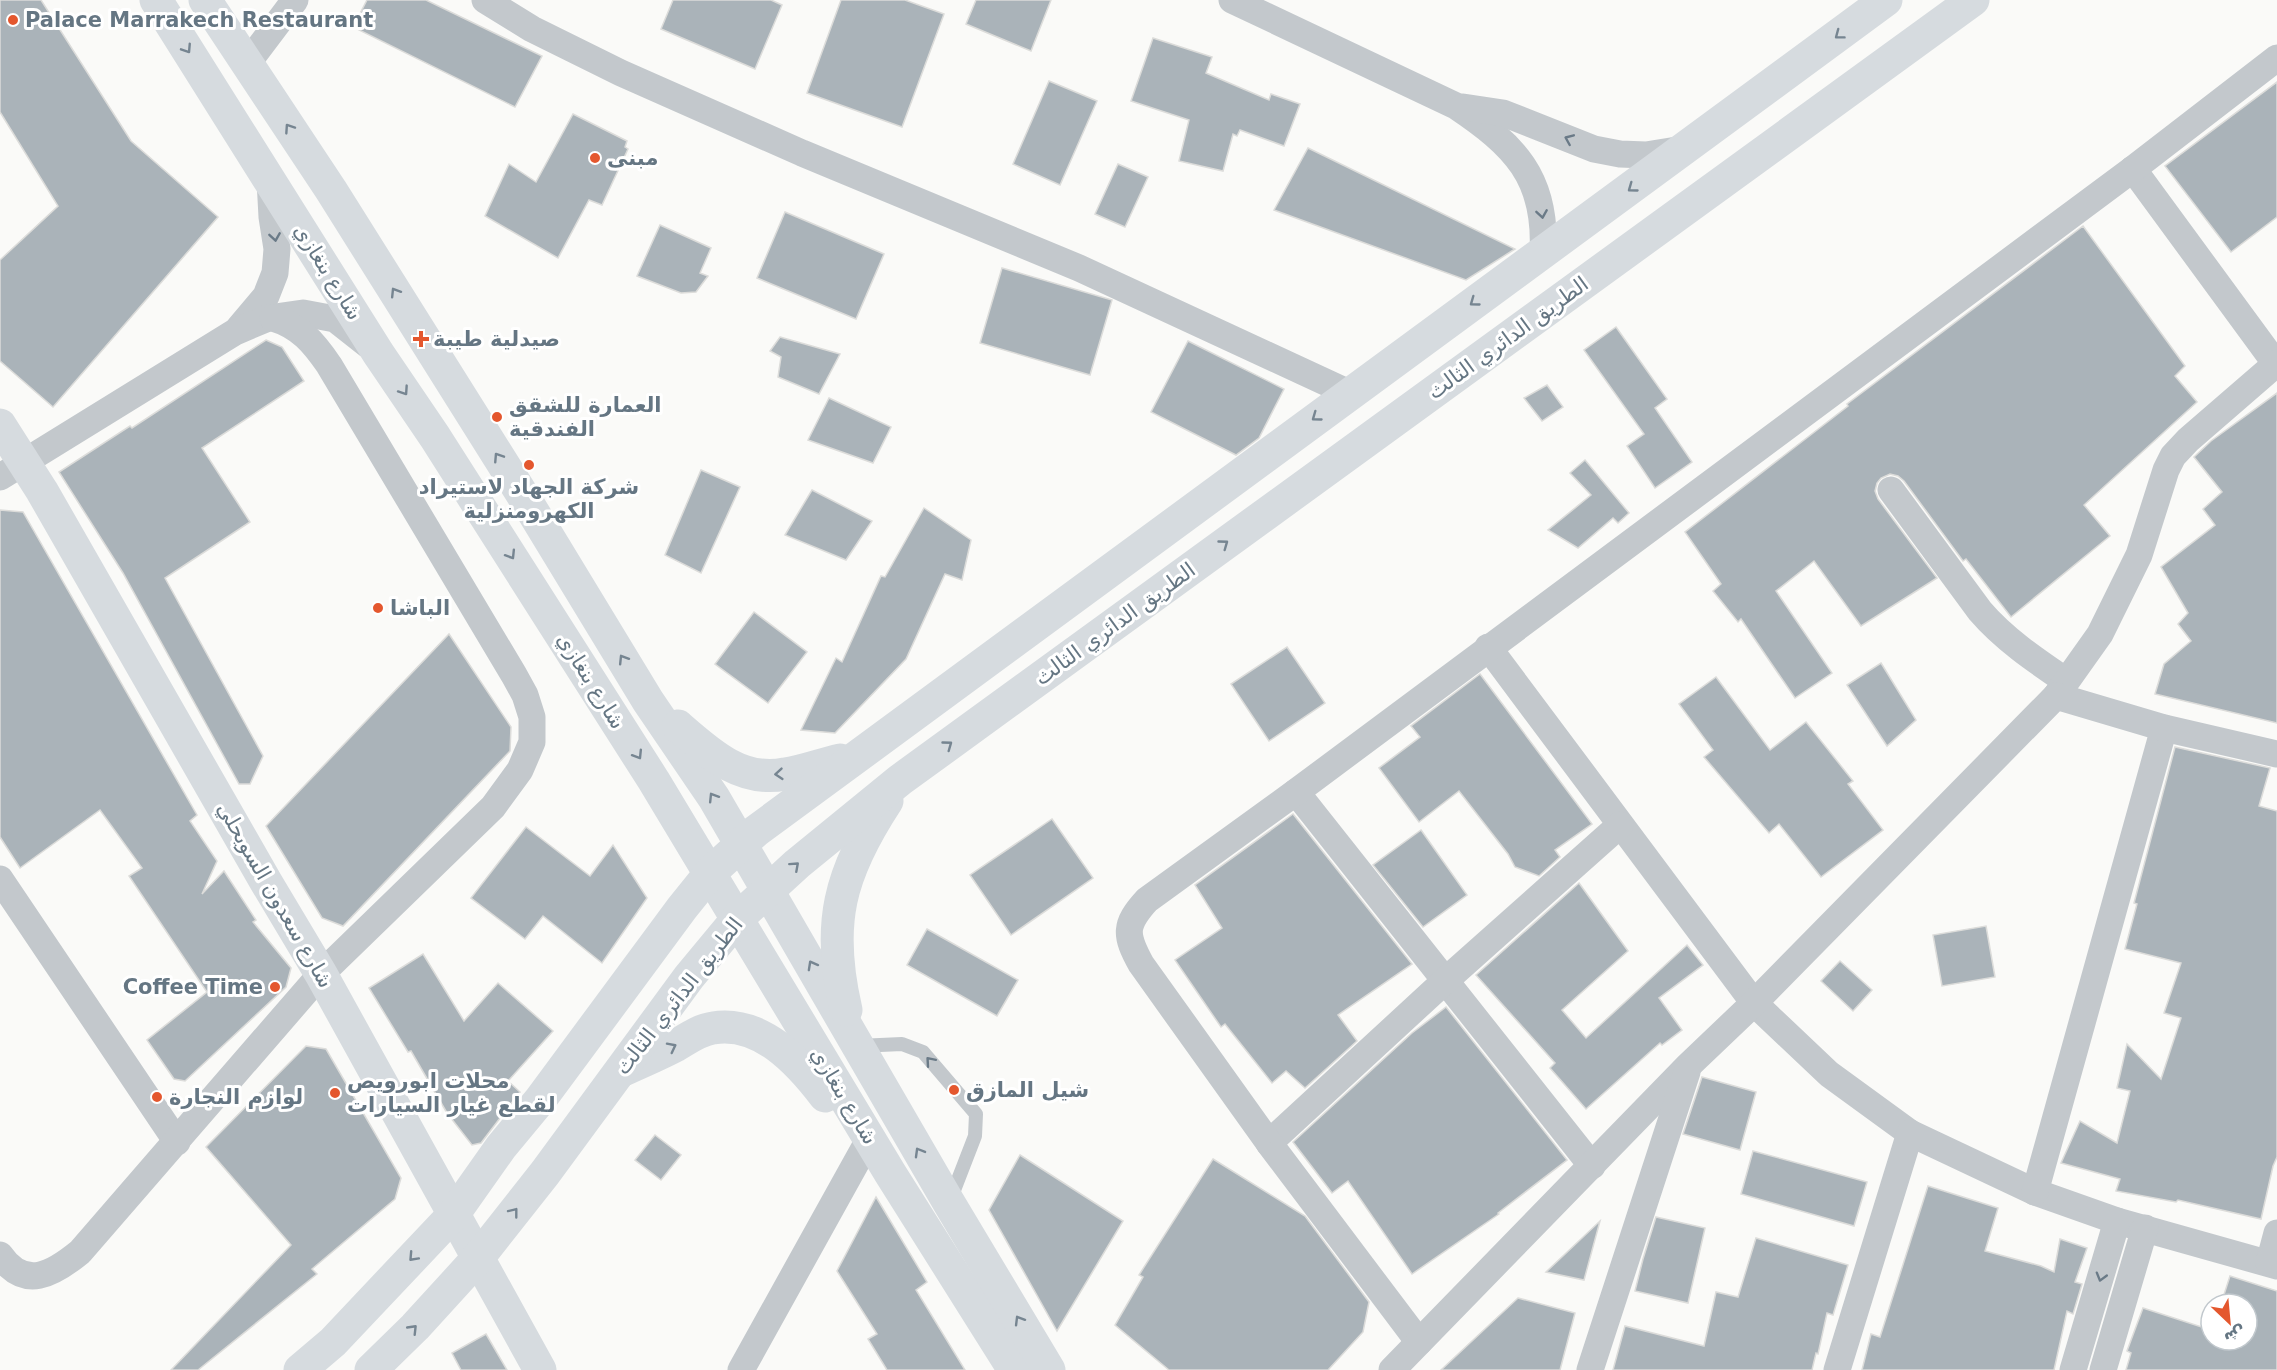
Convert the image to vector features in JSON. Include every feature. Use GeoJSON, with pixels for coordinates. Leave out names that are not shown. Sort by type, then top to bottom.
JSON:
{"type":"FeatureCollection","features":[{"type":"Feature","properties":{"kind":"main road","name":"شارع بنغازي"},"geometry":{"type":"LineString","coordinates":[[156,0],[378,353],[494,529],[711,872],[891,1173],[1014,1370]]}},
{"type":"Feature","properties":{"kind":"main road","name":"شارع بنغازي"},"geometry":{"type":"LineString","coordinates":[[205,0],[331,190],[648,700],[714,798],[855,1044],[1049,1370]]}},
{"type":"Feature","properties":{"kind":"main road"},"geometry":{"type":"LineString","coordinates":[[300,1370],[333,1342],[453,1215],[501,1147],[540,1100],[711,872],[741,844],[778,813],[1886,0]]}},
{"type":"Feature","properties":{"kind":"main road","name":"الطريق الدائري الثالث"},"geometry":{"type":"LineString","coordinates":[[371,1370],[415,1327],[478,1258],[545,1173],[688,977],[738,918],[805,857],[900,780],[1973,0]]}},
{"type":"Feature","properties":{"kind":"main road","name":"شارع سعدون السويحلي"},"geometry":{"type":"LineString","coordinates":[[0,425],[12,469],[321,974],[540,1370]]}},
{"type":"Feature","properties":{"kind":"main road"},"geometry":{"type":"LineString","coordinates":[[648,700],[733,769],[757,775],[784,775],[857,756]]}},
{"type":"Feature","properties":{"kind":"main road"},"geometry":{"type":"LineString","coordinates":[[855,1044],[840,983],[836,951],[837,914],[845,883],[858,850],[900,780]]}},
{"type":"Feature","properties":{"kind":"main road"},"geometry":{"type":"LineString","coordinates":[[620,1072],[712,1028],[746,1031],[781,1047],[806,1071],[891,1173]]}},
{"type":"Feature","properties":{"kind":"street"},"geometry":{"type":"LineString","coordinates":[[246,65],[294,0]]}},
{"type":"Feature","properties":{"kind":"street"},"geometry":{"type":"LineString","coordinates":[[486,0],[532,29],[621,74],[802,153],[1079,268],[1349,393]]}},
{"type":"Feature","properties":{"kind":"street"},"geometry":{"type":"LineString","coordinates":[[1232,0],[1456,106],[1488,128],[1511,150],[1528,173],[1540,203],[1544,228],[1543,252]]}},
{"type":"Feature","properties":{"kind":"street"},"geometry":{"type":"LineString","coordinates":[[1419,1342],[1269,1143],[1141,964],[1131,947],[1127,931],[1134,914],[1147,900],[1296,792],[2133,169],[2277,58]]}},
{"type":"Feature","properties":{"kind":"street"},"geometry":{"type":"LineString","coordinates":[[1456,106],[1503,113],[1594,149],[1620,154],[1647,155],[1687,148]]}},
{"type":"Feature","properties":{"kind":"street"},"geometry":{"type":"LineString","coordinates":[[1392,1370],[2061,688],[2100,634],[2139,555],[2166,470],[2173,456],[2188,440],[2276,364],[2133,169]]}},
{"type":"Feature","properties":{"kind":"street"},"geometry":{"type":"LineString","coordinates":[[235,332],[266,296],[274,273],[277,249],[272,218],[270,179]]}},
{"type":"Feature","properties":{"kind":"street"},"geometry":{"type":"LineString","coordinates":[[12,469],[235,332],[273,318],[303,313],[336,319],[378,353]]}},
{"type":"Feature","properties":{"kind":"street"},"geometry":{"type":"LineString","coordinates":[[0,1255],[8,1267],[22,1275],[43,1275],[60,1268],[80,1252],[321,974],[493,807],[520,770],[532,742],[532,717],[525,695],[329,365],[304,333],[285,321],[273,318]]}},
{"type":"Feature","properties":{"kind":"street"},"geometry":{"type":"LineString","coordinates":[[1891,490],[1987,620],[2035,660],[2061,688],[2164,728],[2277,754]]}},
{"type":"Feature","properties":{"kind":"street"},"geometry":{"type":"LineString","coordinates":[[1488,647],[1754,1003],[1829,1074],[1910,1133],[2035,1192],[2117,1221],[2273,1265],[2277,1233]]}},
{"type":"Feature","properties":{"kind":"street"},"geometry":{"type":"LineString","coordinates":[[2035,1192],[2164,728]]}},
{"type":"Feature","properties":{"kind":"street"},"geometry":{"type":"LineString","coordinates":[[1296,792],[1592,1166]]}},
{"type":"Feature","properties":{"kind":"street"},"geometry":{"type":"LineString","coordinates":[[1269,1143],[1446,980],[1620,825]]}},
{"type":"Feature","properties":{"kind":"street"},"geometry":{"type":"LineString","coordinates":[[0,879],[177,1142]]}},
{"type":"Feature","properties":{"kind":"street"},"geometry":{"type":"LineString","coordinates":[[1590,1370],[1689,1065]]}},
{"type":"Feature","properties":{"kind":"street"},"geometry":{"type":"LineString","coordinates":[[1837,1370],[1910,1133]]}},
{"type":"Feature","properties":{"kind":"street"},"geometry":{"type":"LineString","coordinates":[[752,1364],[866,1145]]}},
{"type":"Feature","properties":{"kind":"street"},"geometry":{"type":"LineString","coordinates":[[2073,1370],[2117,1221]]}},
{"type":"Feature","properties":{"kind":"street"},"geometry":{"type":"LineString","coordinates":[[2103,1370],[2145,1228]]}},
{"type":"Feature","properties":{"kind":"lane"},"geometry":{"type":"LineString","coordinates":[[855,1044],[902,1044],[923,1052],[976,1114],[975,1136],[949,1203]]}},
{"type":"Feature","properties":{"kind":"building"},"geometry":{"type":"Polygon","coordinates":[[[0,0],[41,0],[131,141],[218,217],[53,407],[0,361],[0,260],[58,206],[0,112],[0,0]]]}},
{"type":"Feature","properties":{"kind":"building"},"geometry":{"type":"Polygon","coordinates":[[[367,0],[426,0],[542,56],[515,107],[353,27],[367,0]]]}},
{"type":"Feature","properties":{"kind":"building"},"geometry":{"type":"Polygon","coordinates":[[[673,0],[771,0],[782,5],[755,69],[661,29],[673,0]]]}},
{"type":"Feature","properties":{"kind":"building"},"geometry":{"type":"Polygon","coordinates":[[[841,0],[905,0],[944,14],[902,127],[807,93],[841,0]]]}},
{"type":"Feature","properties":{"kind":"building"},"geometry":{"type":"Polygon","coordinates":[[[976,0],[1051,0],[1031,51],[966,24],[976,0]]]}},
{"type":"Feature","properties":{"kind":"building"},"geometry":{"type":"Polygon","coordinates":[[[1153,38],[1212,57],[1206,73],[1269,100],[1271,94],[1300,104],[1284,146],[1240,130],[1237,136],[1233,134],[1223,171],[1179,161],[1189,120],[1131,101],[1153,38]]]}},
{"type":"Feature","properties":{"kind":"building"},"geometry":{"type":"Polygon","coordinates":[[[1049,81],[1097,101],[1060,185],[1013,164],[1049,81]]]}},
{"type":"Feature","properties":{"kind":"building"},"geometry":{"type":"Polygon","coordinates":[[[2277,82],[2277,217],[2231,252],[2165,166],[2277,82]]]}},
{"type":"Feature","properties":{"kind":"building"},"geometry":{"type":"Polygon","coordinates":[[[573,114],[627,141],[625,147],[628,149],[602,205],[589,200],[558,258],[485,216],[509,164],[536,182],[573,114]]]}},
{"type":"Feature","properties":{"kind":"building"},"geometry":{"type":"Polygon","coordinates":[[[1308,148],[1515,249],[1466,280],[1274,210],[1308,148]]]}},
{"type":"Feature","properties":{"kind":"building"},"geometry":{"type":"Polygon","coordinates":[[[1118,164],[1148,177],[1125,227],[1095,214],[1118,164]]]}},
{"type":"Feature","properties":{"kind":"building"},"geometry":{"type":"Polygon","coordinates":[[[785,212],[884,254],[856,319],[757,278],[785,212]]]}},
{"type":"Feature","properties":{"kind":"building","name":"مبنى"},"geometry":{"type":"Polygon","coordinates":[[[660,225],[711,248],[700,273],[708,276],[696,292],[681,293],[637,276],[660,225]]]}},
{"type":"Feature","properties":{"kind":"building"},"geometry":{"type":"Polygon","coordinates":[[[2083,226],[2185,366],[2175,376],[2197,402],[2084,505],[2110,536],[2011,617],[1966,559],[1963,561],[1904,481],[1890,474],[1881,478],[1875,491],[1878,499],[1937,578],[1861,626],[1814,561],[1776,591],[1832,673],[1795,698],[1741,619],[1738,622],[1713,591],[1721,584],[1685,532],[1848,406],[1847,404],[2083,226]]]}},
{"type":"Feature","properties":{"kind":"building"},"geometry":{"type":"Polygon","coordinates":[[[1002,268],[1112,300],[1090,375],[980,343],[1002,268]]]}},
{"type":"Feature","properties":{"kind":"building"},"geometry":{"type":"Polygon","coordinates":[[[1616,327],[1667,399],[1655,408],[1692,462],[1655,488],[1627,446],[1644,434],[1584,350],[1616,327]]]}},
{"type":"Feature","properties":{"kind":"building"},"geometry":{"type":"Polygon","coordinates":[[[780,337],[840,354],[819,394],[778,377],[781,357],[770,351],[780,337]]]}},
{"type":"Feature","properties":{"kind":"building"},"geometry":{"type":"Polygon","coordinates":[[[266,340],[282,347],[304,381],[202,448],[250,522],[165,578],[263,756],[250,784],[239,784],[123,573],[59,472],[130,426],[132,428],[266,340]]]}},
{"type":"Feature","properties":{"kind":"building"},"geometry":{"type":"Polygon","coordinates":[[[1188,341],[1284,389],[1259,438],[1236,455],[1151,412],[1188,341]]]}},
{"type":"Feature","properties":{"kind":"building"},"geometry":{"type":"Polygon","coordinates":[[[1547,385],[1563,407],[1542,421],[1524,398],[1547,385]]]}},
{"type":"Feature","properties":{"kind":"building"},"geometry":{"type":"Polygon","coordinates":[[[2277,393],[2277,723],[2155,694],[2164,664],[2191,641],[2178,624],[2188,613],[2161,567],[2215,525],[2203,509],[2222,492],[2194,457],[2211,441],[2277,393]]]}},
{"type":"Feature","properties":{"kind":"building"},"geometry":{"type":"Polygon","coordinates":[[[829,398],[891,427],[873,463],[808,440],[829,398]]]}},
{"type":"Feature","properties":{"kind":"building"},"geometry":{"type":"Polygon","coordinates":[[[1585,460],[1629,513],[1618,523],[1613,518],[1578,548],[1548,530],[1591,495],[1570,473],[1585,460]]]}},
{"type":"Feature","properties":{"kind":"building"},"geometry":{"type":"Polygon","coordinates":[[[701,470],[740,487],[701,573],[665,555],[701,470]]]}},
{"type":"Feature","properties":{"kind":"building"},"geometry":{"type":"Polygon","coordinates":[[[812,490],[872,521],[846,560],[785,535],[812,490]]]}},
{"type":"Feature","properties":{"kind":"building"},"geometry":{"type":"Polygon","coordinates":[[[924,508],[971,540],[962,580],[945,574],[906,659],[835,733],[801,730],[836,658],[842,662],[881,576],[885,577],[924,508]]]}},
{"type":"Feature","properties":{"kind":"building"},"geometry":{"type":"Polygon","coordinates":[[[0,510],[23,512],[197,815],[190,821],[217,861],[202,894],[224,871],[256,920],[253,922],[291,968],[286,987],[185,1081],[174,1079],[147,1040],[207,992],[129,876],[142,868],[100,810],[20,868],[0,837],[0,510]]]}},
{"type":"Feature","properties":{"kind":"building"},"geometry":{"type":"Polygon","coordinates":[[[754,612],[807,652],[768,703],[715,664],[754,612]]]}},
{"type":"Feature","properties":{"kind":"building"},"geometry":{"type":"Polygon","coordinates":[[[449,634],[511,727],[510,751],[343,926],[322,918],[266,826],[449,634]]]}},
{"type":"Feature","properties":{"kind":"building"},"geometry":{"type":"Polygon","coordinates":[[[1287,647],[1325,703],[1269,741],[1231,684],[1287,647]]]}},
{"type":"Feature","properties":{"kind":"building"},"geometry":{"type":"Polygon","coordinates":[[[1881,663],[1916,720],[1887,746],[1847,685],[1881,663]]]}},
{"type":"Feature","properties":{"kind":"building"},"geometry":{"type":"Polygon","coordinates":[[[1480,674],[1592,824],[1555,850],[1560,857],[1539,876],[1515,867],[1508,854],[1459,791],[1419,822],[1379,768],[1420,737],[1411,726],[1480,674]]]}},
{"type":"Feature","properties":{"kind":"building"},"geometry":{"type":"Polygon","coordinates":[[[1716,677],[1770,750],[1806,722],[1853,781],[1848,784],[1883,830],[1821,877],[1779,824],[1769,833],[1704,757],[1713,750],[1679,704],[1716,677]]]}},
{"type":"Feature","properties":{"kind":"building"},"geometry":{"type":"Polygon","coordinates":[[[2175,747],[2270,768],[2259,806],[2277,811],[2277,1157],[2261,1219],[2178,1200],[2176,1202],[2116,1191],[2120,1179],[2061,1163],[2080,1121],[2117,1143],[2130,1091],[2117,1088],[2127,1044],[2161,1079],[2181,1018],[2164,1013],[2181,963],[2125,949],[2137,904],[2134,903],[2175,747]]]}},
{"type":"Feature","properties":{"kind":"building"},"geometry":{"type":"Polygon","coordinates":[[[1293,814],[1412,964],[1338,1015],[1357,1041],[1305,1088],[1286,1071],[1272,1083],[1225,1024],[1221,1027],[1175,960],[1222,928],[1195,885],[1293,814]]]}},
{"type":"Feature","properties":{"kind":"building"},"geometry":{"type":"Polygon","coordinates":[[[1052,819],[1093,878],[1011,935],[970,875],[1052,819]]]}},
{"type":"Feature","properties":{"kind":"building"},"geometry":{"type":"Polygon","coordinates":[[[526,827],[590,876],[613,845],[647,898],[602,963],[543,916],[525,939],[471,898],[526,827]]]}},
{"type":"Feature","properties":{"kind":"building"},"geometry":{"type":"Polygon","coordinates":[[[1421,830],[1467,895],[1423,927],[1373,865],[1421,830]]]}},
{"type":"Feature","properties":{"kind":"building"},"geometry":{"type":"Polygon","coordinates":[[[1579,883],[1628,951],[1562,1010],[1586,1038],[1687,945],[1703,965],[1659,998],[1682,1030],[1662,1045],[1660,1043],[1586,1109],[1550,1068],[1555,1063],[1476,975],[1579,883]]]}},
{"type":"Feature","properties":{"kind":"building"},"geometry":{"type":"Polygon","coordinates":[[[1986,926],[1995,977],[1942,986],[1933,935],[1986,926]]]}},
{"type":"Feature","properties":{"kind":"building"},"geometry":{"type":"Polygon","coordinates":[[[927,929],[1018,980],[997,1016],[907,965],[927,929]]]}},
{"type":"Feature","properties":{"kind":"building"},"geometry":{"type":"Polygon","coordinates":[[[423,954],[464,1021],[498,983],[553,1031],[508,1081],[520,1092],[481,1143],[472,1145],[447,1113],[411,1051],[408,1052],[369,988],[423,954]]]}},
{"type":"Feature","properties":{"kind":"building"},"geometry":{"type":"Polygon","coordinates":[[[1840,961],[1872,990],[1853,1011],[1821,981],[1840,961]]]}},
{"type":"Feature","properties":{"kind":"building"},"geometry":{"type":"Polygon","coordinates":[[[1446,1007],[1567,1160],[1499,1214],[1412,1274],[1348,1181],[1332,1193],[1293,1142],[1412,1033],[1446,1007]]]}},
{"type":"Feature","properties":{"kind":"building"},"geometry":{"type":"Polygon","coordinates":[[[306,1046],[326,1049],[401,1178],[395,1199],[312,1269],[317,1274],[198,1370],[171,1370],[291,1245],[206,1147],[306,1046]]]}},
{"type":"Feature","properties":{"kind":"building"},"geometry":{"type":"Polygon","coordinates":[[[1702,1077],[1756,1092],[1740,1150],[1683,1134],[1702,1077]]]}},
{"type":"Feature","properties":{"kind":"building"},"geometry":{"type":"Polygon","coordinates":[[[655,1135],[681,1155],[661,1180],[635,1160],[655,1135]]]}},
{"type":"Feature","properties":{"kind":"building"},"geometry":{"type":"Polygon","coordinates":[[[1753,1151],[1867,1182],[1854,1226],[1741,1194],[1753,1151]]]}},
{"type":"Feature","properties":{"kind":"building"},"geometry":{"type":"Polygon","coordinates":[[[1020,1155],[1123,1221],[1057,1331],[989,1210],[1020,1155]]]}},
{"type":"Feature","properties":{"kind":"building"},"geometry":{"type":"Polygon","coordinates":[[[1213,1159],[1305,1216],[1369,1302],[1363,1332],[1328,1370],[1169,1370],[1115,1325],[1143,1277],[1139,1275],[1213,1159]]]}},
{"type":"Feature","properties":{"kind":"building"},"geometry":{"type":"Polygon","coordinates":[[[1928,1186],[1998,1208],[1985,1251],[2041,1266],[2054,1272],[2060,1239],[2087,1248],[2075,1282],[2082,1284],[2073,1314],[2067,1311],[2054,1370],[1862,1370],[1871,1334],[1880,1337],[1928,1186]]]}},
{"type":"Feature","properties":{"kind":"building"},"geometry":{"type":"Polygon","coordinates":[[[876,1197],[927,1282],[916,1290],[965,1370],[887,1370],[868,1339],[877,1334],[837,1271],[876,1197]]]}},
{"type":"Feature","properties":{"kind":"building"},"geometry":{"type":"Polygon","coordinates":[[[1656,1217],[1705,1228],[1688,1303],[1635,1291],[1656,1217]]]}},
{"type":"Feature","properties":{"kind":"building"},"geometry":{"type":"Polygon","coordinates":[[[1600,1221],[1584,1280],[1546,1272],[1600,1221]]]}},
{"type":"Feature","properties":{"kind":"building"},"geometry":{"type":"Polygon","coordinates":[[[1756,1238],[1848,1265],[1833,1315],[1827,1313],[1812,1370],[1613,1370],[1625,1326],[1704,1346],[1716,1292],[1738,1297],[1756,1238]]]}},
{"type":"Feature","properties":{"kind":"building"},"geometry":{"type":"Polygon","coordinates":[[[2230,1276],[2277,1291],[2277,1370],[2126,1370],[2131,1353],[2127,1351],[2143,1308],[2199,1326],[2199,1352],[2259,1352],[2259,1292],[2225,1292],[2230,1276]]]}},
{"type":"Feature","properties":{"kind":"building"},"geometry":{"type":"Polygon","coordinates":[[[1518,1298],[1575,1313],[1560,1370],[1441,1370],[1518,1298]]]}},
{"type":"Feature","properties":{"kind":"building"},"geometry":{"type":"Polygon","coordinates":[[[486,1334],[507,1370],[461,1370],[452,1353],[486,1334]]]}},
{"type":"Feature","properties":{"kind":"place","name":"Palace Marrakech Restaurant"},"geometry":{"type":"Point","coordinates":[13,20]}},
{"type":"Feature","properties":{"kind":"place","name":"مبنى"},"geometry":{"type":"Point","coordinates":[595,158]}},
{"type":"Feature","properties":{"kind":"place","name":"صيدلية طيبة"},"geometry":{"type":"Point","coordinates":[421,339]}},
{"type":"Feature","properties":{"kind":"place","name":"العمارة للشقق الفندقية"},"geometry":{"type":"Point","coordinates":[497,417]}},
{"type":"Feature","properties":{"kind":"place","name":"شركة الجهاد لاستيراد الكهرومنزلية"},"geometry":{"type":"Point","coordinates":[529,465]}},
{"type":"Feature","properties":{"kind":"place","name":"الباشا"},"geometry":{"type":"Point","coordinates":[378,608]}},
{"type":"Feature","properties":{"kind":"place","name":"Coffee Time"},"geometry":{"type":"Point","coordinates":[275,987]}},
{"type":"Feature","properties":{"kind":"place","name":"شيل المازق"},"geometry":{"type":"Point","coordinates":[954,1090]}},
{"type":"Feature","properties":{"kind":"place","name":"محلات ابورويص لقطع غيار السيارات"},"geometry":{"type":"Point","coordinates":[335,1093]}},
{"type":"Feature","properties":{"kind":"place","name":"لوازم النجارة"},"geometry":{"type":"Point","coordinates":[157,1097]}}]}
